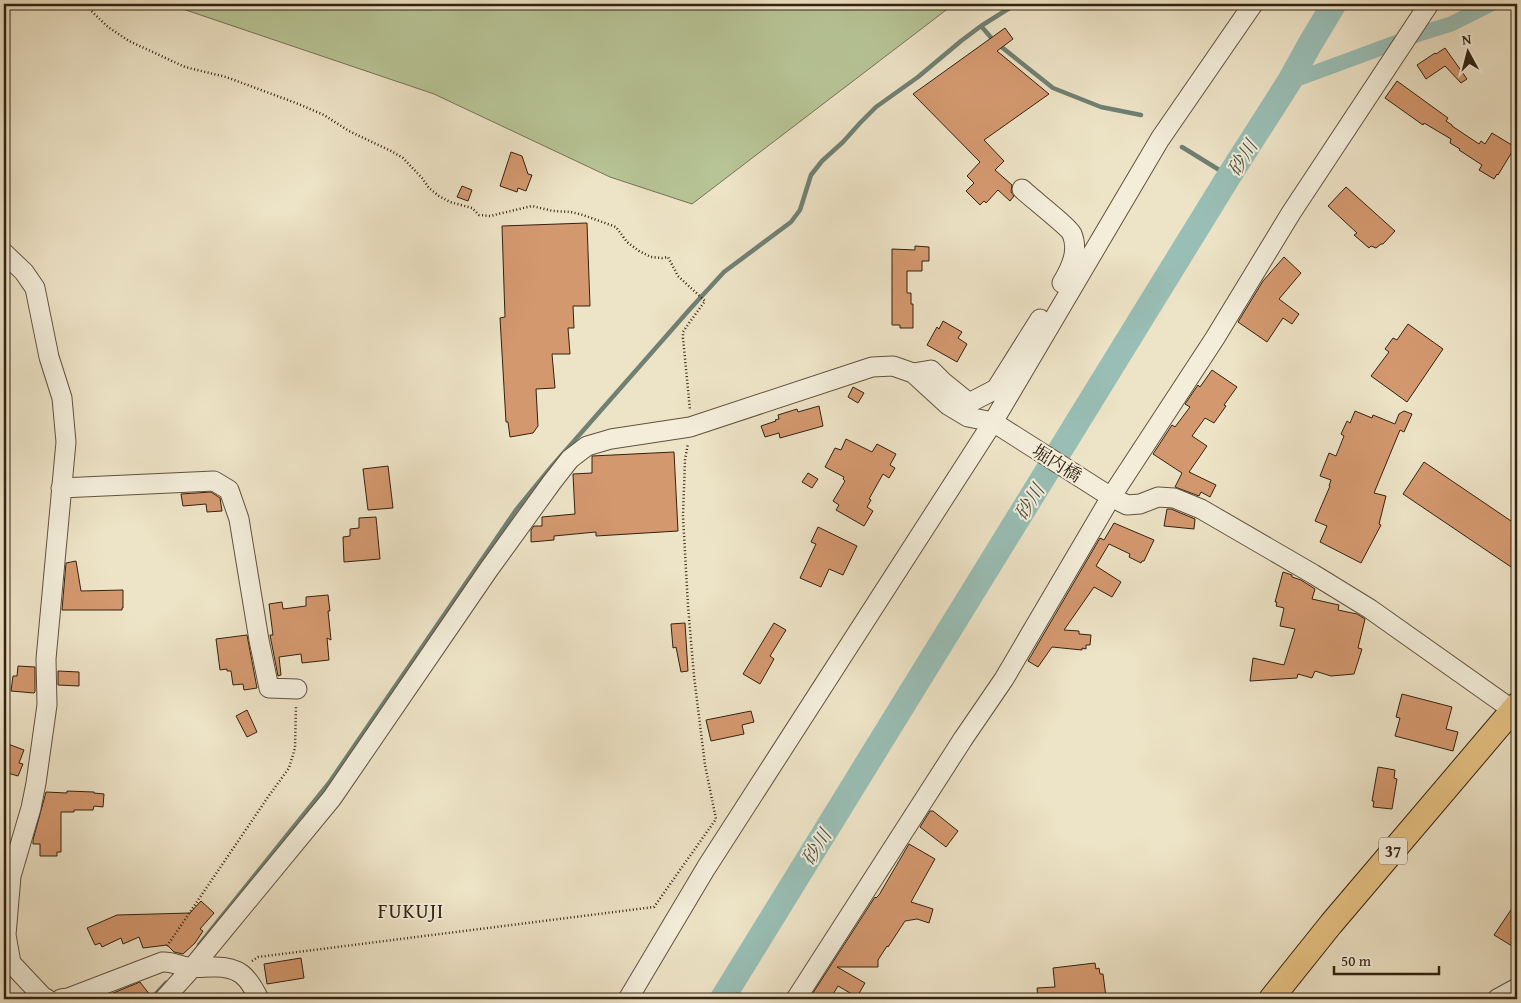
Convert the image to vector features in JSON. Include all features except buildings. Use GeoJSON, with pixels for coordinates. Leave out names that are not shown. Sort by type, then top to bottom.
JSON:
{"type":"FeatureCollection","features":[{"type":"Feature","properties":{"kind":"main road","name":"37"},"geometry":{"type":"LineString","coordinates":[[1271,999],[1331,924],[1516,709]]}},
{"type":"Feature","properties":{"kind":"street"},"geometry":{"type":"LineString","coordinates":[[628,999],[706,868],[998,425],[1160,139],[1253,4]]}},
{"type":"Feature","properties":{"kind":"street"},"geometry":{"type":"LineString","coordinates":[[796,999],[963,739],[1004,679],[1111,497],[1215,338],[1291,213],[1428,4]]}},
{"type":"Feature","properties":{"kind":"street"},"geometry":{"type":"LineString","coordinates":[[913,373],[931,370],[969,403],[996,390],[1072,267],[1075,245],[1072,232],[1022,189]]}},
{"type":"Feature","properties":{"kind":"street"},"geometry":{"type":"LineString","coordinates":[[4,254],[24,272],[35,288],[49,357],[62,398],[66,442],[46,659],[47,705],[31,808],[10,876],[6,935],[10,963],[42,997],[47,999]]}},
{"type":"Feature","properties":{"kind":"street"},"geometry":{"type":"LineString","coordinates":[[164,999],[179,965],[332,798],[489,569],[570,459],[587,446],[611,439],[690,427],[872,367],[892,366],[913,373],[948,405],[968,417],[998,425]]}},
{"type":"Feature","properties":{"kind":"street","name":"堀内橋"},"geometry":{"type":"LineString","coordinates":[[998,425],[1111,497],[1127,505],[1140,504],[1158,497],[1174,498],[1201,510],[1370,609],[1516,709]]}},
{"type":"Feature","properties":{"kind":"street"},"geometry":{"type":"LineString","coordinates":[[61,488],[214,481],[229,490],[239,519],[269,688],[297,689]]}},
{"type":"Feature","properties":{"kind":"street"},"geometry":{"type":"LineString","coordinates":[[61,999],[179,965],[221,966],[238,971],[251,983],[258,999]]}},
{"type":"Feature","properties":{"kind":"street"},"geometry":{"type":"LineString","coordinates":[[1497,999],[1517,988]]}},
{"type":"Feature","properties":{"kind":"path"},"geometry":{"type":"LineString","coordinates":[[84,4],[108,27],[128,42],[185,67],[226,77],[324,115],[349,131],[403,158],[439,196],[450,202],[472,208],[478,215],[490,216],[532,206],[553,211],[571,212],[608,224],[616,228],[626,242],[639,251],[651,257],[668,257],[678,276],[705,301],[684,332],[683,338],[691,418],[685,460],[683,516],[694,676],[705,765],[716,819],[654,907],[258,957],[238,971]]}},
{"type":"Feature","properties":{"kind":"path"},"geometry":{"type":"LineString","coordinates":[[179,965],[166,947],[289,768],[295,748],[297,689]]}},
{"type":"Feature","properties":{"kind":"green space"},"geometry":{"type":"Polygon","coordinates":[[[168,4],[954,4],[692,204],[610,177],[434,94],[168,4]]]}},
{"type":"Feature","properties":{"kind":"waterway"},"geometry":{"type":"LineString","coordinates":[[199,945],[329,783],[516,510],[552,466],[724,272],[791,222],[800,210],[811,175],[822,161],[876,107],[918,77],[981,26],[1016,4]]}},
{"type":"Feature","properties":{"kind":"waterway","name":"砂川"},"geometry":{"type":"LineString","coordinates":[[722,999],[1229,176],[1289,82],[1334,4]]}},
{"type":"Feature","properties":{"kind":"waterway"},"geometry":{"type":"LineString","coordinates":[[1289,82],[1451,24],[1491,4]]}},
{"type":"Feature","properties":{"kind":"waterway"},"geometry":{"type":"LineString","coordinates":[[981,26],[994,41],[1053,88],[1101,107],[1141,115]]}},
{"type":"Feature","properties":{"kind":"waterway"},"geometry":{"type":"LineString","coordinates":[[1182,147],[1229,176]]}},
{"type":"Feature","properties":{"kind":"waterway"},"geometry":{"type":"LineString","coordinates":[[151,999],[166,983]]}},
{"type":"Feature","properties":{"kind":"district","name":"FUKUJI"},"geometry":{"type":"Point","coordinates":[411,910]}}]}
